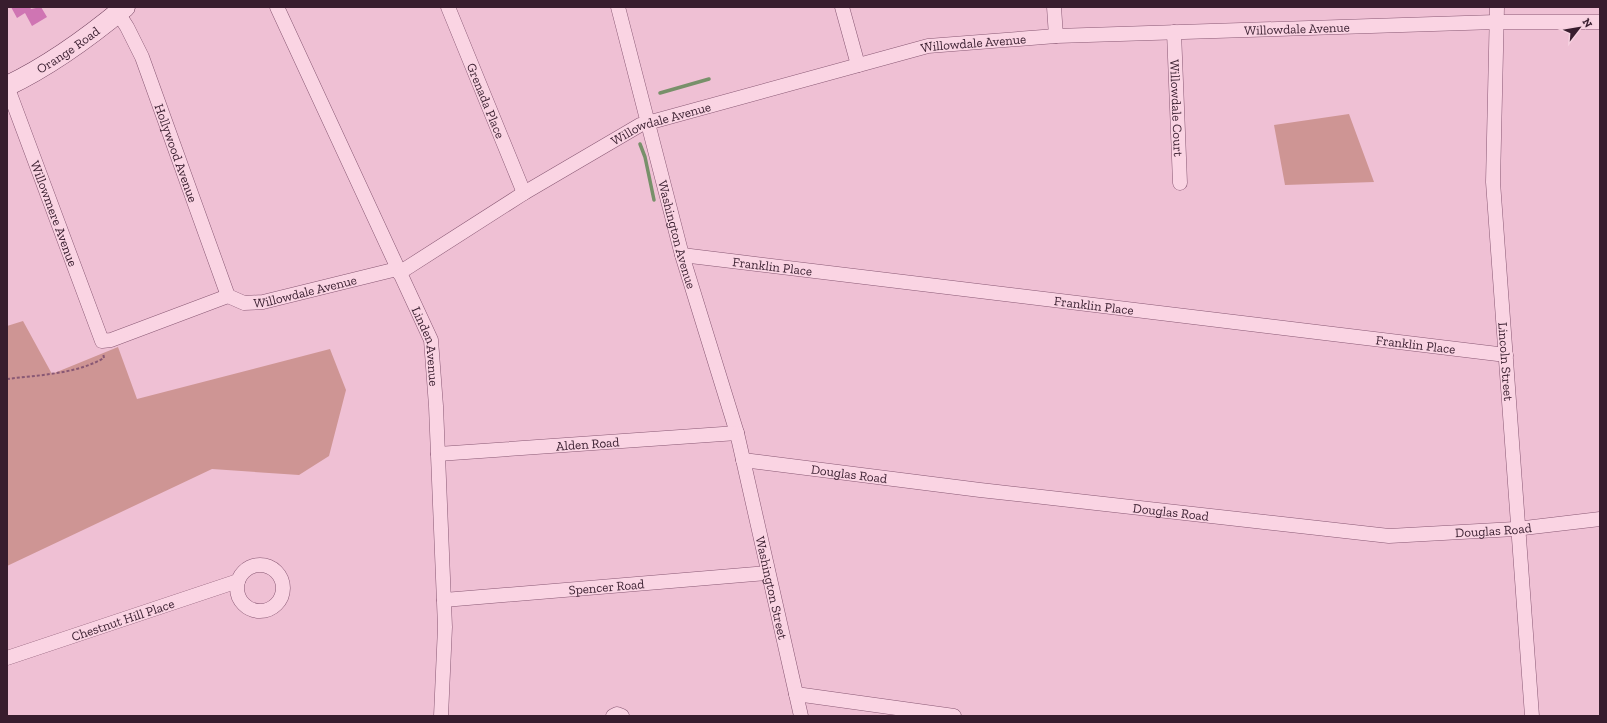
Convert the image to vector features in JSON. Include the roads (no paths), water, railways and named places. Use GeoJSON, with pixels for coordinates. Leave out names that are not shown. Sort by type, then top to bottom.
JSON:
{"type":"FeatureCollection","features":[{"type":"Feature","properties":{"kind":"street","name":"Linden Avenue"},"geometry":{"type":"LineString","coordinates":[[277,7],[431,340],[436,406],[444,600],[441,716]]}},
{"type":"Feature","properties":{"kind":"street","name":"Grenada Place"},"geometry":{"type":"LineString","coordinates":[[448,7],[524,193]]}},
{"type":"Feature","properties":{"kind":"street","name":"Washington Avenue"},"geometry":{"type":"LineString","coordinates":[[618,7],[682,255],[738,433],[743,460]]}},
{"type":"Feature","properties":{"kind":"street"},"geometry":{"type":"LineString","coordinates":[[842,7],[858,65]]}},
{"type":"Feature","properties":{"kind":"street"},"geometry":{"type":"LineString","coordinates":[[1054,7],[1056,36]]}},
{"type":"Feature","properties":{"kind":"street","name":"Lincoln Street"},"geometry":{"type":"LineString","coordinates":[[1497,7],[1493,182],[1532,716]]}},
{"type":"Feature","properties":{"kind":"street","name":"Orange Road"},"geometry":{"type":"LineString","coordinates":[[7,86],[43,66],[121,10]]}},
{"type":"Feature","properties":{"kind":"street","name":"Hollywood Avenue"},"geometry":{"type":"LineString","coordinates":[[121,10],[127,27],[142,57],[228,296]]}},
{"type":"Feature","properties":{"kind":"street","name":"Willowdale Avenue"},"geometry":{"type":"LineString","coordinates":[[228,296],[244,303],[263,302],[398,271],[524,193],[640,125],[928,46],[1056,36],[1496,22],[1600,22]]}},
{"type":"Feature","properties":{"kind":"street","name":"Willowdale Court"},"geometry":{"type":"LineString","coordinates":[[1174,32],[1180,183]]}},
{"type":"Feature","properties":{"kind":"street","name":"Willowmere Avenue"},"geometry":{"type":"LineString","coordinates":[[7,86],[102,340],[111,340],[228,296]]}},
{"type":"Feature","properties":{"kind":"street","name":"Franklin Place"},"geometry":{"type":"LineString","coordinates":[[682,255],[1506,355]]}},
{"type":"Feature","properties":{"kind":"street","name":"Alden Road"},"geometry":{"type":"LineString","coordinates":[[438,454],[738,433]]}},
{"type":"Feature","properties":{"kind":"street","name":"Douglas Road"},"geometry":{"type":"LineString","coordinates":[[743,460],[980,490],[1388,536],[1519,529],[1600,519]]}},
{"type":"Feature","properties":{"kind":"street","name":"Washington Street"},"geometry":{"type":"LineString","coordinates":[[743,460],[802,716]]}},
{"type":"Feature","properties":{"kind":"street","name":"Spencer Road"},"geometry":{"type":"LineString","coordinates":[[444,600],[768,573]]}},
{"type":"Feature","properties":{"kind":"street","name":"Chestnut Hill Place"},"geometry":{"type":"LineString","coordinates":[[7,658],[238,581]]}},
{"type":"Feature","properties":{"kind":"street"},"geometry":{"type":"LineString","coordinates":[[796,694],[954,716]]}},
{"type":"Feature","properties":{"kind":"street"},"geometry":{"type":"LineString","coordinates":[[613,716],[617,714],[622,716]]}},
{"type":"Feature","properties":{"kind":"waterway"},"geometry":{"type":"LineString","coordinates":[[660,93],[709,79]]}},
{"type":"Feature","properties":{"kind":"waterway"},"geometry":{"type":"LineString","coordinates":[[640,144],[645,157],[654,200]]}}]}
